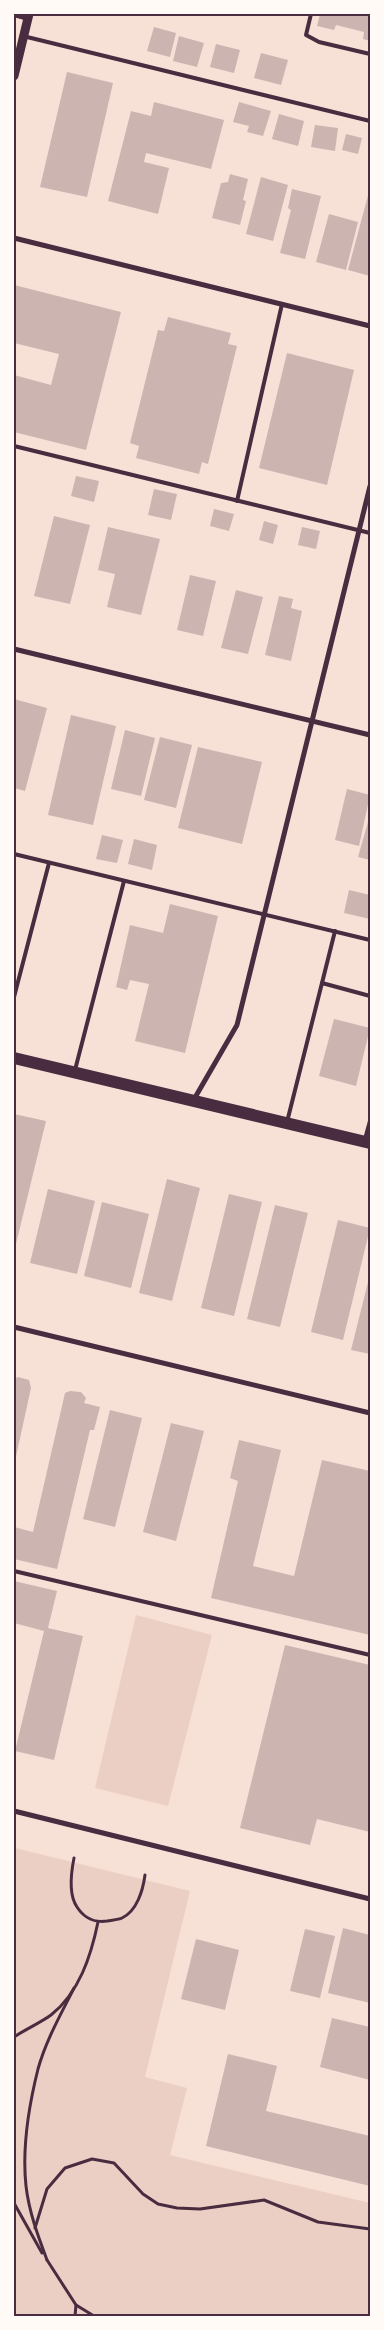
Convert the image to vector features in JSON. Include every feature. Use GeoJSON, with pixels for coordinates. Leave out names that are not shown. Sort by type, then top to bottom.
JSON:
{"type":"FeatureCollection","features":[{"type":"Feature","properties":{"kind":"main road"},"geometry":{"type":"LineString","coordinates":[[14,1058],[368,1142]]}},
{"type":"Feature","properties":{"kind":"street"},"geometry":{"type":"LineString","coordinates":[[14,76],[29,16]]}},
{"type":"Feature","properties":{"kind":"street"},"geometry":{"type":"LineString","coordinates":[[14,238],[370,326]]}},
{"type":"Feature","properties":{"kind":"street"},"geometry":{"type":"LineString","coordinates":[[193,1101],[237,1025],[370,486]]}},
{"type":"Feature","properties":{"kind":"street"},"geometry":{"type":"LineString","coordinates":[[14,649],[370,735]]}},
{"type":"Feature","properties":{"kind":"street"},"geometry":{"type":"LineString","coordinates":[[14,1327],[370,1414]]}},
{"type":"Feature","properties":{"kind":"street"},"geometry":{"type":"LineString","coordinates":[[14,1811],[370,1899]]}},
{"type":"Feature","properties":{"kind":"lane"},"geometry":{"type":"LineString","coordinates":[[311,14],[306,35],[318,42],[370,54]]}},
{"type":"Feature","properties":{"kind":"lane"},"geometry":{"type":"LineString","coordinates":[[14,15],[29,16]]}},
{"type":"Feature","properties":{"kind":"lane"},"geometry":{"type":"LineString","coordinates":[[24,36],[370,121]]}},
{"type":"Feature","properties":{"kind":"lane"},"geometry":{"type":"LineString","coordinates":[[237,501],[282,304]]}},
{"type":"Feature","properties":{"kind":"lane"},"geometry":{"type":"LineString","coordinates":[[14,446],[370,533]]}},
{"type":"Feature","properties":{"kind":"lane"},"geometry":{"type":"LineString","coordinates":[[14,854],[370,940]]}},
{"type":"Feature","properties":{"kind":"lane"},"geometry":{"type":"LineString","coordinates":[[14,998],[49,863]]}},
{"type":"Feature","properties":{"kind":"lane"},"geometry":{"type":"LineString","coordinates":[[75,1073],[124,881]]}},
{"type":"Feature","properties":{"kind":"lane"},"geometry":{"type":"LineString","coordinates":[[287,1123],[335,932]]}},
{"type":"Feature","properties":{"kind":"lane"},"geometry":{"type":"LineString","coordinates":[[322,983],[370,996]]}},
{"type":"Feature","properties":{"kind":"lane"},"geometry":{"type":"LineString","coordinates":[[368,1142],[370,1121]]}},
{"type":"Feature","properties":{"kind":"lane"},"geometry":{"type":"LineString","coordinates":[[14,1571],[370,1655]]}},
{"type":"Feature","properties":{"kind":"path"},"geometry":{"type":"LineString","coordinates":[[74,1858],[71,1878],[76,1906],[84,1916],[98,1922],[123,1918],[142,1892],[145,1875]]}},
{"type":"Feature","properties":{"kind":"path"},"geometry":{"type":"LineString","coordinates":[[46,2260],[35,2228],[26,2187],[26,2155],[30,2116],[38,2068],[52,2031],[91,1956],[98,1922]]}},
{"type":"Feature","properties":{"kind":"path"},"geometry":{"type":"LineString","coordinates":[[14,2037],[52,2014],[74,1988]]}},
{"type":"Feature","properties":{"kind":"path"},"geometry":{"type":"LineString","coordinates":[[35,2228],[47,2189],[65,2168],[92,2159],[114,2163],[143,2194],[158,2204],[200,2210],[264,2200],[318,2222],[370,2229]]}},
{"type":"Feature","properties":{"kind":"path"},"geometry":{"type":"LineString","coordinates":[[14,2203],[46,2260],[75,2304],[94,2316]]}},
{"type":"Feature","properties":{"kind":"path"},"geometry":{"type":"LineString","coordinates":[[75,2304],[75,2316]]}},
{"type":"Feature","properties":{"kind":"shaded area"},"geometry":{"type":"Polygon","coordinates":[[[136,1615],[212,1635],[168,1806],[95,1788],[136,1615]]]}},
{"type":"Feature","properties":{"kind":"shaded area"},"geometry":{"type":"Polygon","coordinates":[[[15,1848],[190,1891],[145,2077],[187,2088],[170,2155],[370,2203],[370,2316],[14,2316],[15,1848]]]}},
{"type":"Feature","properties":{"kind":"building"},"geometry":{"type":"Polygon","coordinates":[[[320,14],[370,14],[370,41],[363,39],[364,32],[336,25],[334,30],[317,26],[320,14]]]}},
{"type":"Feature","properties":{"kind":"building"},"geometry":{"type":"Polygon","coordinates":[[[154,27],[176,33],[170,57],[147,51],[154,27]]]}},
{"type":"Feature","properties":{"kind":"building"},"geometry":{"type":"Polygon","coordinates":[[[179,36],[204,43],[197,67],[173,61],[179,36]]]}},
{"type":"Feature","properties":{"kind":"building"},"geometry":{"type":"Polygon","coordinates":[[[216,44],[240,50],[234,73],[210,67],[216,44]]]}},
{"type":"Feature","properties":{"kind":"building"},"geometry":{"type":"Polygon","coordinates":[[[261,53],[288,60],[281,85],[254,78],[261,53]]]}},
{"type":"Feature","properties":{"kind":"building"},"geometry":{"type":"Polygon","coordinates":[[[67,72],[113,83],[87,197],[40,187],[67,72]]]}},
{"type":"Feature","properties":{"kind":"building"},"geometry":{"type":"Polygon","coordinates":[[[154,102],[224,120],[211,169],[146,153],[144,162],[169,168],[158,214],[108,201],[131,111],[151,116],[154,102]]]}},
{"type":"Feature","properties":{"kind":"building"},"geometry":{"type":"Polygon","coordinates":[[[239,102],[271,111],[263,136],[247,132],[249,126],[233,122],[239,102]]]}},
{"type":"Feature","properties":{"kind":"building"},"geometry":{"type":"Polygon","coordinates":[[[279,114],[304,121],[298,146],[272,139],[279,114]]]}},
{"type":"Feature","properties":{"kind":"building"},"geometry":{"type":"Polygon","coordinates":[[[315,125],[338,128],[335,151],[311,147],[315,125]]]}},
{"type":"Feature","properties":{"kind":"building"},"geometry":{"type":"Polygon","coordinates":[[[346,134],[362,138],[358,154],[342,150],[346,134]]]}},
{"type":"Feature","properties":{"kind":"building"},"geometry":{"type":"Polygon","coordinates":[[[230,174],[248,179],[243,200],[246,201],[240,225],[212,218],[221,183],[228,182],[230,174]]]}},
{"type":"Feature","properties":{"kind":"building"},"geometry":{"type":"Polygon","coordinates":[[[261,177],[288,185],[273,241],[246,234],[261,177]]]}},
{"type":"Feature","properties":{"kind":"building"},"geometry":{"type":"Polygon","coordinates":[[[370,188],[370,276],[348,270],[370,188]]]}},
{"type":"Feature","properties":{"kind":"building"},"geometry":{"type":"Polygon","coordinates":[[[292,189],[321,196],[305,259],[280,253],[291,210],[288,208],[292,189]]]}},
{"type":"Feature","properties":{"kind":"building"},"geometry":{"type":"Polygon","coordinates":[[[329,214],[358,222],[346,270],[316,262],[329,214]]]}},
{"type":"Feature","properties":{"kind":"building"},"geometry":{"type":"Polygon","coordinates":[[[14,285],[121,312],[86,450],[14,432],[14,375],[51,385],[59,354],[14,343],[14,285]]]}},
{"type":"Feature","properties":{"kind":"building"},"geometry":{"type":"Polygon","coordinates":[[[168,317],[231,333],[228,344],[237,346],[208,464],[202,462],[199,474],[136,458],[139,446],[130,443],[158,330],[164,331],[168,317]]]}},
{"type":"Feature","properties":{"kind":"building"},"geometry":{"type":"Polygon","coordinates":[[[287,353],[354,370],[327,485],[259,468],[287,353]]]}},
{"type":"Feature","properties":{"kind":"building"},"geometry":{"type":"Polygon","coordinates":[[[76,476],[99,481],[94,502],[71,496],[76,476]]]}},
{"type":"Feature","properties":{"kind":"building"},"geometry":{"type":"Polygon","coordinates":[[[154,489],[177,494],[171,520],[148,515],[154,489]]]}},
{"type":"Feature","properties":{"kind":"building"},"geometry":{"type":"Polygon","coordinates":[[[214,509],[234,514],[229,531],[210,526],[214,509]]]}},
{"type":"Feature","properties":{"kind":"building"},"geometry":{"type":"Polygon","coordinates":[[[54,516],[90,525],[70,604],[34,596],[54,516]]]}},
{"type":"Feature","properties":{"kind":"building"},"geometry":{"type":"Polygon","coordinates":[[[264,521],[278,525],[273,544],[259,540],[264,521]]]}},
{"type":"Feature","properties":{"kind":"building"},"geometry":{"type":"Polygon","coordinates":[[[108,527],[160,539],[141,615],[107,607],[115,574],[98,570],[108,527]]]}},
{"type":"Feature","properties":{"kind":"building"},"geometry":{"type":"Polygon","coordinates":[[[302,527],[320,531],[316,549],[298,545],[302,527]]]}},
{"type":"Feature","properties":{"kind":"building"},"geometry":{"type":"Polygon","coordinates":[[[190,575],[216,581],[203,636],[177,630],[190,575]]]}},
{"type":"Feature","properties":{"kind":"building"},"geometry":{"type":"Polygon","coordinates":[[[236,590],[263,597],[248,654],[221,648],[236,590]]]}},
{"type":"Feature","properties":{"kind":"building"},"geometry":{"type":"Polygon","coordinates":[[[279,596],[293,599],[291,608],[302,611],[291,661],[265,655],[279,596]]]}},
{"type":"Feature","properties":{"kind":"building"},"geometry":{"type":"Polygon","coordinates":[[[14,699],[47,708],[25,791],[14,788],[14,699]]]}},
{"type":"Feature","properties":{"kind":"building"},"geometry":{"type":"Polygon","coordinates":[[[71,715],[116,726],[93,825],[48,815],[71,715]]]}},
{"type":"Feature","properties":{"kind":"building"},"geometry":{"type":"Polygon","coordinates":[[[125,730],[155,738],[141,796],[111,789],[125,730]]]}},
{"type":"Feature","properties":{"kind":"building"},"geometry":{"type":"Polygon","coordinates":[[[160,737],[192,745],[176,808],[144,800],[160,737]]]}},
{"type":"Feature","properties":{"kind":"building"},"geometry":{"type":"Polygon","coordinates":[[[198,747],[262,762],[242,844],[178,828],[198,747]]]}},
{"type":"Feature","properties":{"kind":"building"},"geometry":{"type":"Polygon","coordinates":[[[347,789],[370,795],[359,846],[335,840],[347,789]]]}},
{"type":"Feature","properties":{"kind":"building"},"geometry":{"type":"Polygon","coordinates":[[[370,815],[370,860],[358,857],[370,815]]]}},
{"type":"Feature","properties":{"kind":"building"},"geometry":{"type":"Polygon","coordinates":[[[102,835],[123,840],[117,863],[96,859],[102,835]]]}},
{"type":"Feature","properties":{"kind":"building"},"geometry":{"type":"Polygon","coordinates":[[[134,839],[157,845],[152,870],[128,864],[134,839]]]}},
{"type":"Feature","properties":{"kind":"building"},"geometry":{"type":"Polygon","coordinates":[[[349,890],[370,895],[370,919],[344,913],[349,890]]]}},
{"type":"Feature","properties":{"kind":"building"},"geometry":{"type":"Polygon","coordinates":[[[170,904],[218,916],[185,1053],[135,1041],[149,984],[130,980],[127,990],[116,987],[130,925],[163,933],[170,904]]]}},
{"type":"Feature","properties":{"kind":"building"},"geometry":{"type":"Polygon","coordinates":[[[334,1019],[370,1028],[356,1086],[319,1076],[334,1019]]]}},
{"type":"Feature","properties":{"kind":"building"},"geometry":{"type":"Polygon","coordinates":[[[14,1114],[46,1121],[14,1252],[14,1114]]]}},
{"type":"Feature","properties":{"kind":"building"},"geometry":{"type":"Polygon","coordinates":[[[167,1179],[200,1188],[172,1301],[139,1293],[167,1179]]]}},
{"type":"Feature","properties":{"kind":"building"},"geometry":{"type":"Polygon","coordinates":[[[48,1189],[95,1201],[77,1274],[30,1263],[48,1189]]]}},
{"type":"Feature","properties":{"kind":"building"},"geometry":{"type":"Polygon","coordinates":[[[229,1194],[262,1202],[234,1316],[201,1308],[229,1194]]]}},
{"type":"Feature","properties":{"kind":"building"},"geometry":{"type":"Polygon","coordinates":[[[102,1202],[149,1214],[131,1288],[84,1276],[102,1202]]]}},
{"type":"Feature","properties":{"kind":"building"},"geometry":{"type":"Polygon","coordinates":[[[275,1205],[308,1213],[280,1327],[247,1319],[275,1205]]]}},
{"type":"Feature","properties":{"kind":"building"},"geometry":{"type":"Polygon","coordinates":[[[338,1220],[370,1228],[343,1340],[311,1332],[338,1220]]]}},
{"type":"Feature","properties":{"kind":"building"},"geometry":{"type":"Polygon","coordinates":[[[370,1274],[370,1354],[351,1350],[370,1274]]]}},
{"type":"Feature","properties":{"kind":"building"},"geometry":{"type":"Polygon","coordinates":[[[18,1377],[29,1380],[31,1388],[15,1461],[14,1379],[18,1377]]]}},
{"type":"Feature","properties":{"kind":"building"},"geometry":{"type":"Polygon","coordinates":[[[70,1391],[81,1392],[86,1398],[84,1403],[100,1407],[94,1430],[90,1430],[57,1569],[14,1559],[14,1527],[33,1532],[65,1393],[70,1391]]]}},
{"type":"Feature","properties":{"kind":"building"},"geometry":{"type":"Polygon","coordinates":[[[110,1410],[142,1418],[115,1527],[83,1519],[110,1410]]]}},
{"type":"Feature","properties":{"kind":"building"},"geometry":{"type":"Polygon","coordinates":[[[171,1423],[204,1431],[176,1541],[143,1532],[171,1423]]]}},
{"type":"Feature","properties":{"kind":"building"},"geometry":{"type":"Polygon","coordinates":[[[239,1440],[281,1450],[253,1566],[294,1576],[322,1460],[370,1471],[370,1635],[211,1598],[238,1481],[230,1478],[239,1440]]]}},
{"type":"Feature","properties":{"kind":"building"},"geometry":{"type":"Polygon","coordinates":[[[14,1581],[57,1591],[48,1628],[83,1636],[54,1760],[15,1751],[44,1631],[14,1623],[14,1581]]]}},
{"type":"Feature","properties":{"kind":"building"},"geometry":{"type":"Polygon","coordinates":[[[285,1645],[370,1665],[370,1832],[317,1819],[310,1845],[240,1828],[285,1645]]]}},
{"type":"Feature","properties":{"kind":"building"},"geometry":{"type":"Polygon","coordinates":[[[343,1928],[370,1935],[370,2003],[328,1993],[343,1928]]]}},
{"type":"Feature","properties":{"kind":"building"},"geometry":{"type":"Polygon","coordinates":[[[305,1929],[335,1936],[320,1998],[290,1991],[305,1929]]]}},
{"type":"Feature","properties":{"kind":"building"},"geometry":{"type":"Polygon","coordinates":[[[196,1939],[239,1950],[225,2010],[181,1999],[196,1939]]]}},
{"type":"Feature","properties":{"kind":"building"},"geometry":{"type":"Polygon","coordinates":[[[332,2018],[370,2027],[370,2080],[320,2067],[332,2018]]]}},
{"type":"Feature","properties":{"kind":"building"},"geometry":{"type":"Polygon","coordinates":[[[228,2054],[277,2066],[266,2111],[370,2136],[370,2186],[206,2146],[228,2054]]]}}]}
